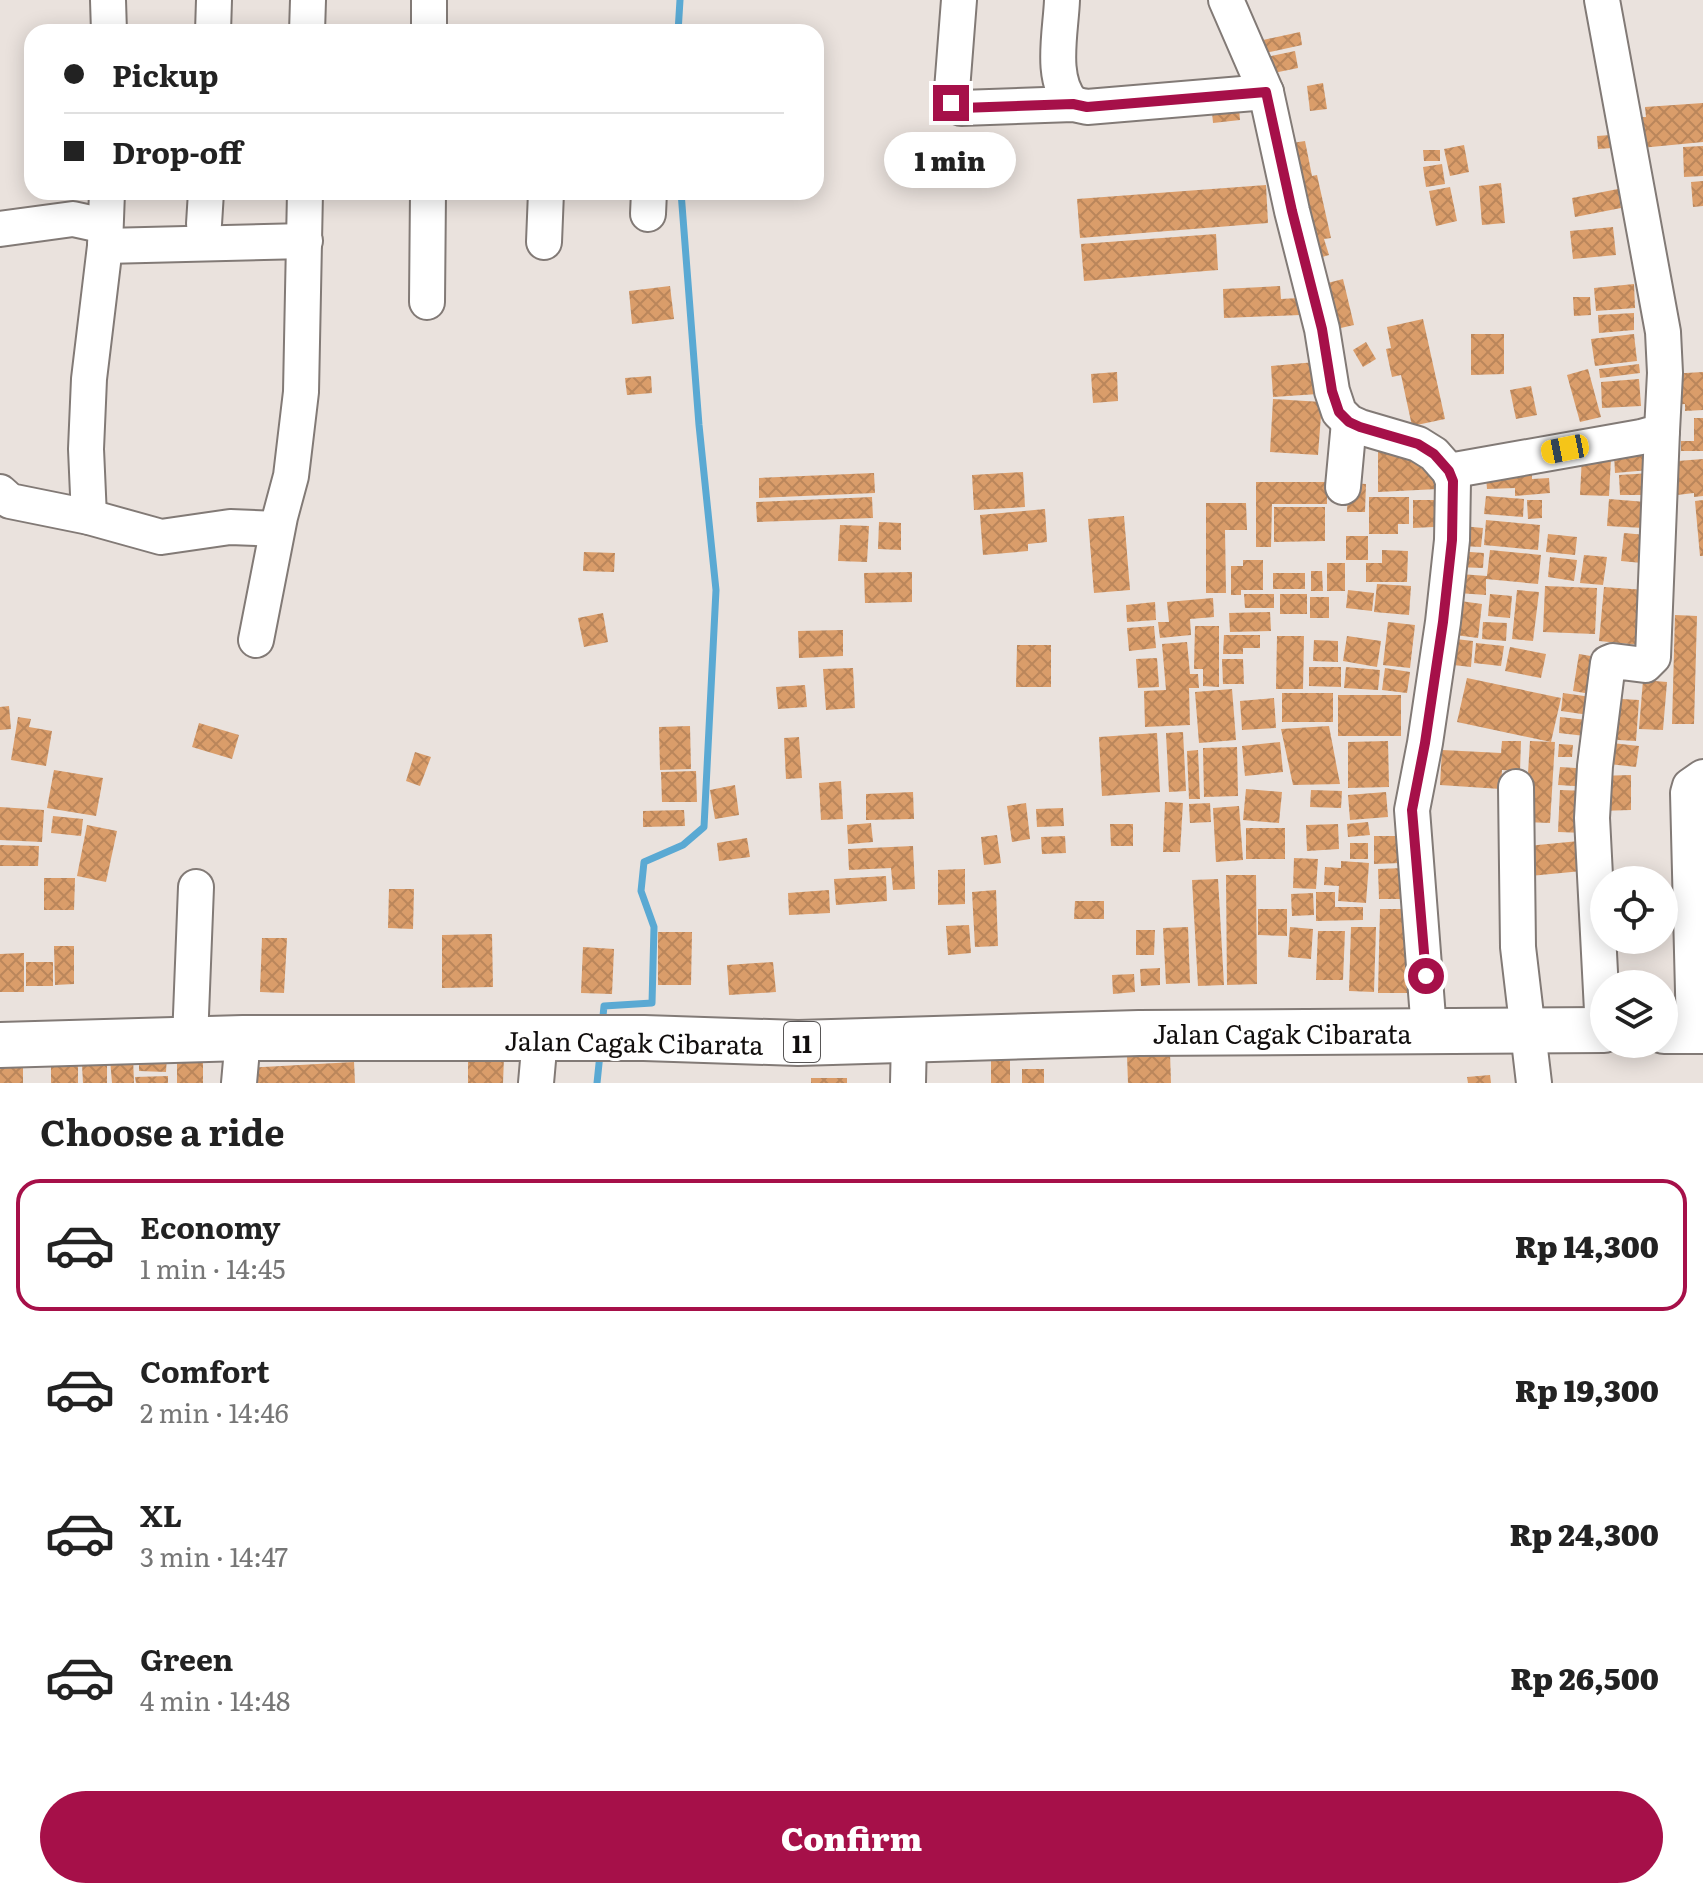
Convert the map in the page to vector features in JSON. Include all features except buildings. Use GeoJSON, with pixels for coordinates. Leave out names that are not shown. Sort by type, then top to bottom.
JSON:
{"type":"FeatureCollection","features":[{"type":"Feature","properties":{"kind":"highway","name":"Jalan Cagak Cibarata"},"geometry":{"type":"LineString","coordinates":[[0,1045],[243,1038],[540,1038],[798,1043],[1243,1031],[1590,1030]]}},
{"type":"Feature","properties":{"kind":"street"},"geometry":{"type":"LineString","coordinates":[[108,0],[109,24]]}},
{"type":"Feature","properties":{"kind":"street"},"geometry":{"type":"LineString","coordinates":[[213,24],[214,0]]}},
{"type":"Feature","properties":{"kind":"street"},"geometry":{"type":"LineString","coordinates":[[307,24],[308,0]]}},
{"type":"Feature","properties":{"kind":"street"},"geometry":{"type":"LineString","coordinates":[[429,0],[429,24]]}},
{"type":"Feature","properties":{"kind":"street"},"geometry":{"type":"LineString","coordinates":[[959,0],[951,103],[961,108],[1073,104],[1087,107],[1266,92]]}},
{"type":"Feature","properties":{"kind":"street"},"geometry":{"type":"LineString","coordinates":[[1062,0],[1059,71],[1062,86],[1073,104]]}},
{"type":"Feature","properties":{"kind":"street"},"geometry":{"type":"LineString","coordinates":[[1226,0],[1266,92],[1339,412],[1349,422],[1418,444],[1434,454],[1449,471],[1454,492],[1452,540],[1425,743],[1412,810],[1429,1031]]}},
{"type":"Feature","properties":{"kind":"street"},"geometry":{"type":"LineString","coordinates":[[1600,970],[1592,818],[1595,766],[1608,663],[1647,665],[1653,657],[1665,400],[1663,332],[1602,0]]}},
{"type":"Feature","properties":{"kind":"street"},"geometry":{"type":"LineString","coordinates":[[89,517],[86,449],[89,379],[107,200]]}},
{"type":"Feature","properties":{"kind":"street"},"geometry":{"type":"LineString","coordinates":[[256,640],[277,529],[291,476],[301,392],[305,200]]}},
{"type":"Feature","properties":{"kind":"street"},"geometry":{"type":"LineString","coordinates":[[427,302],[428,200]]}},
{"type":"Feature","properties":{"kind":"street"},"geometry":{"type":"LineString","coordinates":[[544,242],[546,200]]}},
{"type":"Feature","properties":{"kind":"street"},"geometry":{"type":"LineString","coordinates":[[0,229],[73,219],[105,236],[305,241]]}},
{"type":"Feature","properties":{"kind":"street"},"geometry":{"type":"LineString","coordinates":[[1343,487],[1349,422]]}},
{"type":"Feature","properties":{"kind":"street"},"geometry":{"type":"LineString","coordinates":[[1449,471],[1662,431]]}},
{"type":"Feature","properties":{"kind":"street"},"geometry":{"type":"LineString","coordinates":[[0,492],[10,501],[89,517],[161,537],[230,527],[277,529]]}},
{"type":"Feature","properties":{"kind":"street"},"geometry":{"type":"LineString","coordinates":[[1687,1031],[1688,793],[1690,786],[1703,777]]}},
{"type":"Feature","properties":{"kind":"street"},"geometry":{"type":"LineString","coordinates":[[1516,787],[1518,947],[1534,1083]]}},
{"type":"Feature","properties":{"kind":"street"},"geometry":{"type":"LineString","coordinates":[[190,1040],[196,887]]}},
{"type":"Feature","properties":{"kind":"street"},"geometry":{"type":"LineString","coordinates":[[239,1083],[243,1038]]}},
{"type":"Feature","properties":{"kind":"street"},"geometry":{"type":"LineString","coordinates":[[536,1083],[540,1038]]}},
{"type":"Feature","properties":{"kind":"street"},"geometry":{"type":"LineString","coordinates":[[908,1083],[909,1038]]}},
{"type":"Feature","properties":{"kind":"waterway"},"geometry":{"type":"LineString","coordinates":[[678,24],[680,0]]}},
{"type":"Feature","properties":{"kind":"waterway"},"geometry":{"type":"LineString","coordinates":[[602,1026],[604,1006],[652,1003],[654,927],[641,891],[644,862],[683,845],[704,827],[716,590],[699,425],[682,200]]}},
{"type":"Feature","properties":{"kind":"waterway"},"geometry":{"type":"LineString","coordinates":[[597,1083],[600,1054]]}},
{"type":"Feature","properties":{"kind":"route"},"geometry":{"type":"LineString","coordinates":[[951,103],[961,108],[1073,104],[1087,107],[1266,92],[1339,412],[1360,427],[1418,444],[1434,454],[1449,471],[1453,481],[1452,540],[1443,622],[1412,810],[1426,976]]}}]}
